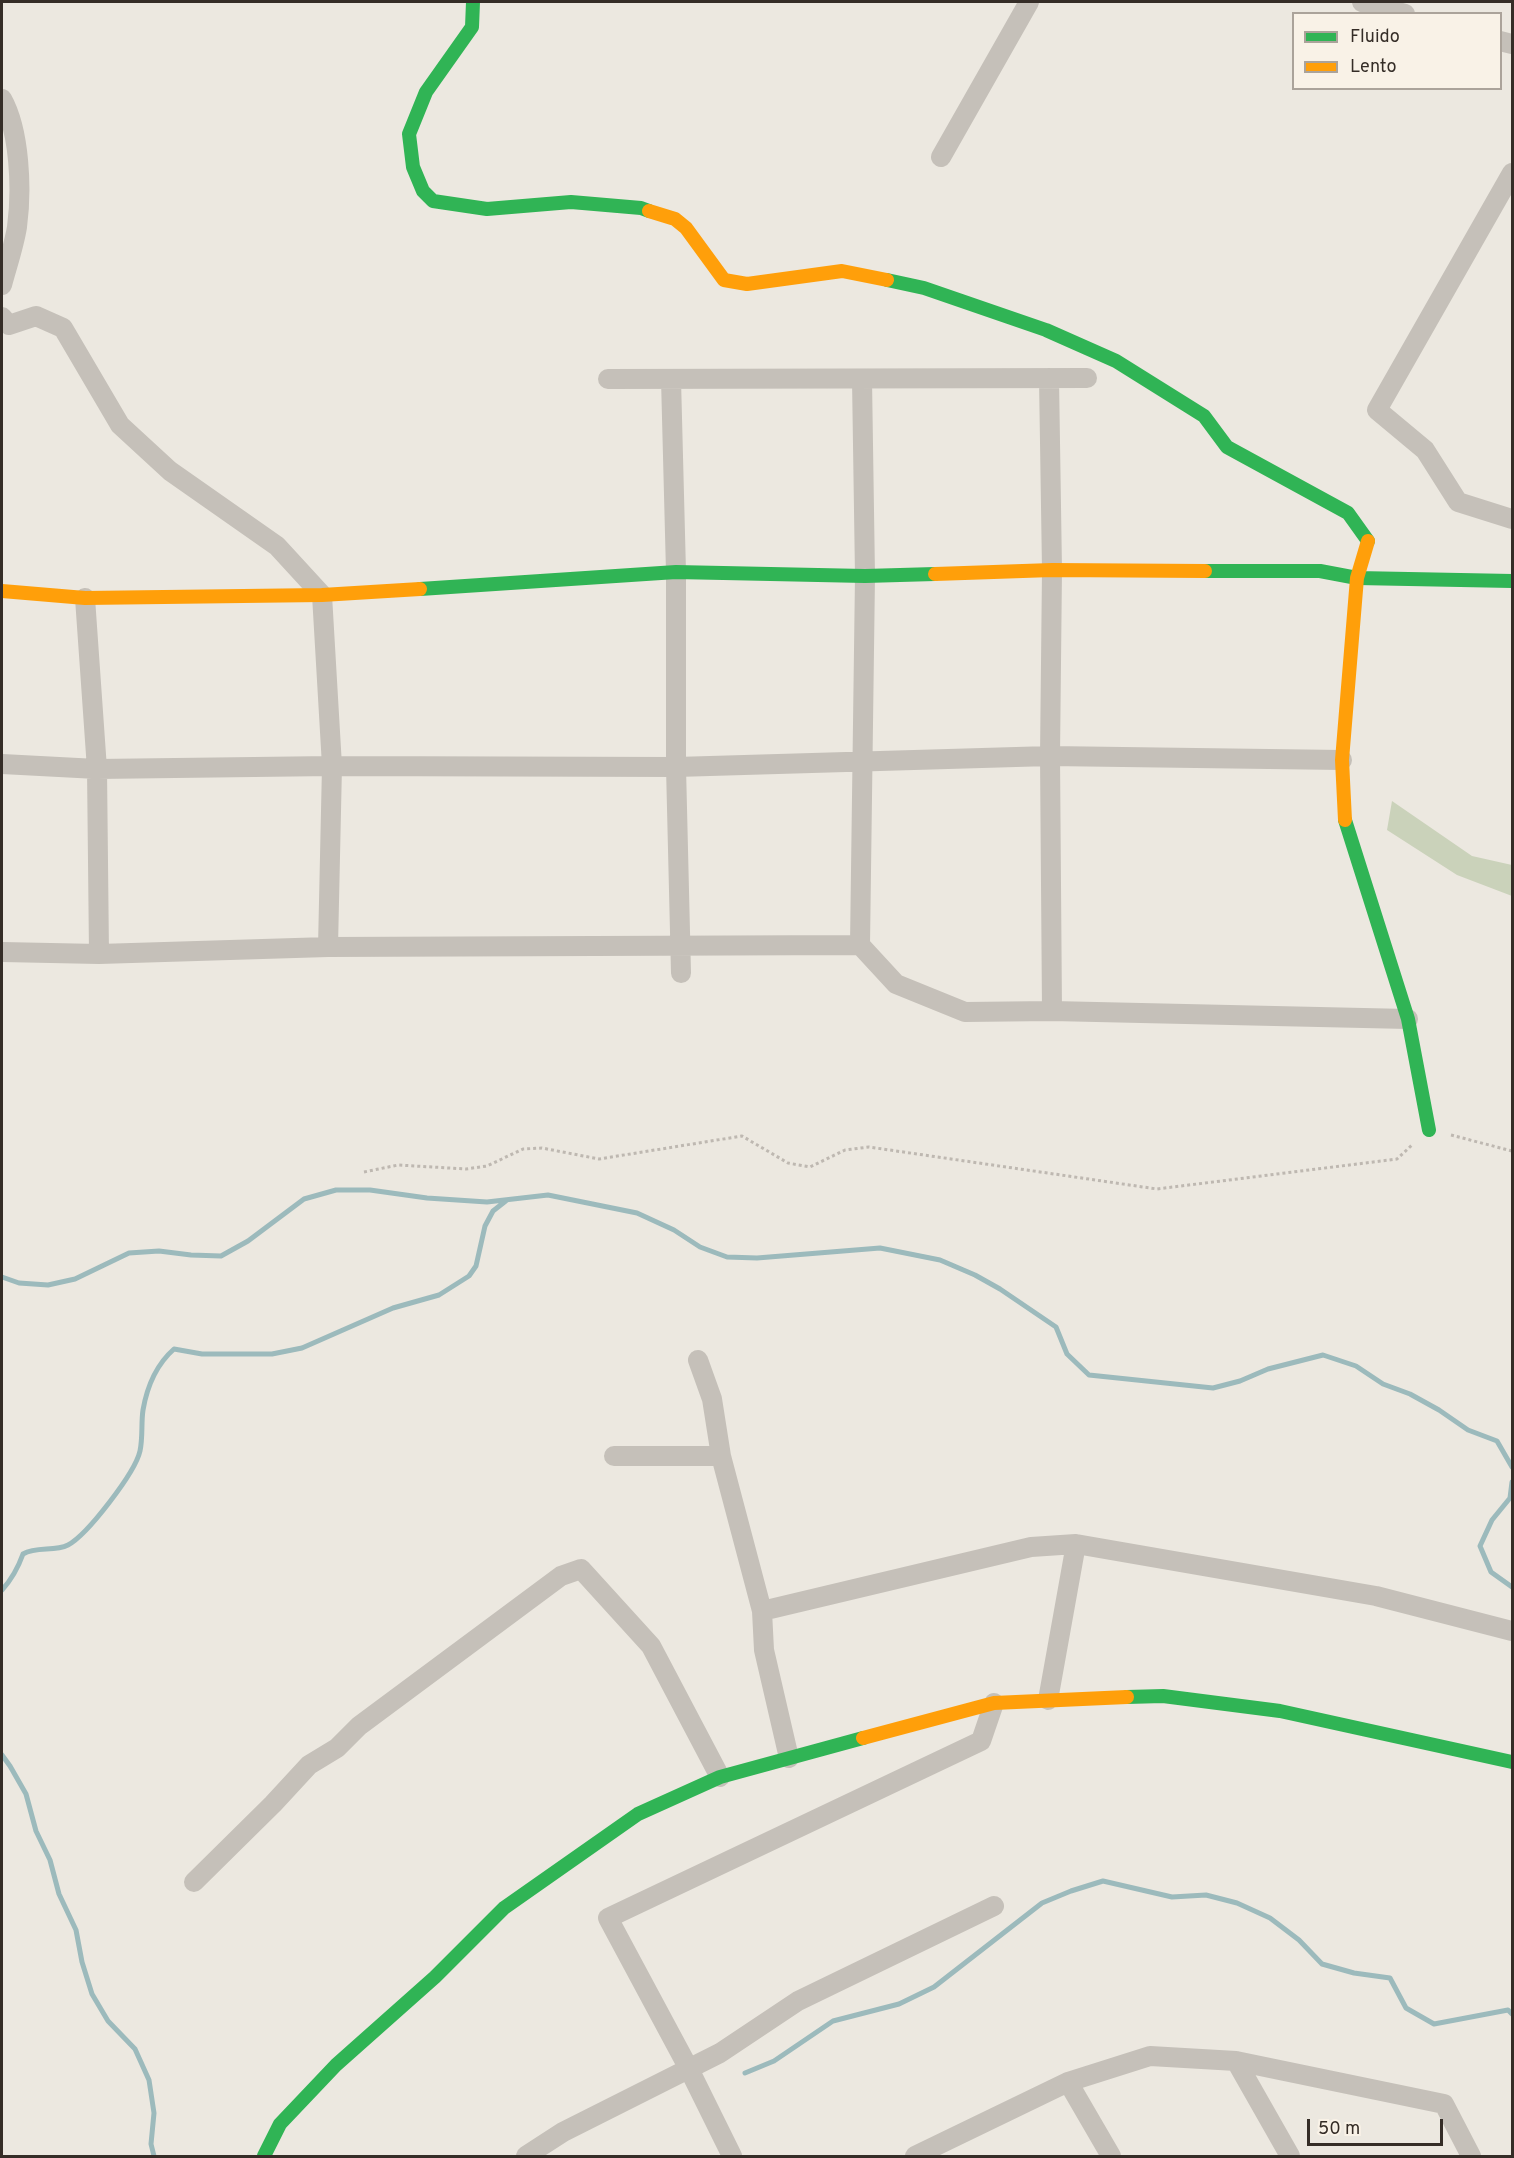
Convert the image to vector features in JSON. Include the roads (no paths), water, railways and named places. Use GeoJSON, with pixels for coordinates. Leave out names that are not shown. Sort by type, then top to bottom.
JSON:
{"type":"FeatureCollection","features":[{"type":"Feature","properties":{"kind":"street"},"geometry":{"type":"LineString","coordinates":[[473,2],[472,27],[426,92],[409,134],[413,167],[423,190],[433,201],[487,209],[571,202],[641,208],[675,219],[686,228],[724,280],[747,284],[842,271],[924,288],[1046,330],[1116,361],[1204,416],[1227,447],[1348,513],[1368,540],[1357,578],[1342,760],[1344,818],[1408,1019],[1429,1130]]}},
{"type":"Feature","properties":{"kind":"street"},"geometry":{"type":"LineString","coordinates":[[941,157],[1029,2]]}},
{"type":"Feature","properties":{"kind":"street"},"geometry":{"type":"LineString","coordinates":[[1362,2],[1398,12]]}},
{"type":"Feature","properties":{"kind":"street"},"geometry":{"type":"LineString","coordinates":[[2,99],[7,108],[17,152],[18,190],[17,227],[2,285]]}},
{"type":"Feature","properties":{"kind":"street"},"geometry":{"type":"LineString","coordinates":[[1512,173],[1377,410],[1425,450],[1458,502],[1512,519]]}},
{"type":"Feature","properties":{"kind":"street"},"geometry":{"type":"LineString","coordinates":[[2,317],[9,325],[36,316],[63,328],[120,425],[170,471],[277,546],[322,595],[332,766],[328,946]]}},
{"type":"Feature","properties":{"kind":"street"},"geometry":{"type":"LineString","coordinates":[[1049,378],[1052,570],[1050,756],[1052,1011]]}},
{"type":"Feature","properties":{"kind":"street"},"geometry":{"type":"LineString","coordinates":[[608,379],[1086,378]]}},
{"type":"Feature","properties":{"kind":"street"},"geometry":{"type":"LineString","coordinates":[[671,379],[676,572],[675,767],[681,973]]}},
{"type":"Feature","properties":{"kind":"street"},"geometry":{"type":"LineString","coordinates":[[862,379],[865,576],[860,945],[896,984],[965,1012],[1052,1011],[1408,1019]]}},
{"type":"Feature","properties":{"kind":"street"},"geometry":{"type":"LineString","coordinates":[[2,591],[85,598],[322,595],[676,572],[865,576],[1052,570],[1320,571],[1357,578],[1512,581]]}},
{"type":"Feature","properties":{"kind":"street"},"geometry":{"type":"LineString","coordinates":[[85,598],[97,769],[99,954]]}},
{"type":"Feature","properties":{"kind":"street"},"geometry":{"type":"LineString","coordinates":[[2,764],[97,769],[332,766],[675,767],[1050,756],[1342,760]]}},
{"type":"Feature","properties":{"kind":"street"},"geometry":{"type":"LineString","coordinates":[[2,952],[99,954],[328,946],[860,945]]}},
{"type":"Feature","properties":{"kind":"street"},"geometry":{"type":"LineString","coordinates":[[698,1360],[712,1399],[721,1456],[762,1611],[764,1650],[789,1758]]}},
{"type":"Feature","properties":{"kind":"street"},"geometry":{"type":"LineString","coordinates":[[614,1456],[721,1456]]}},
{"type":"Feature","properties":{"kind":"street"},"geometry":{"type":"LineString","coordinates":[[762,1611],[1031,1547],[1076,1544],[1376,1596],[1512,1631]]}},
{"type":"Feature","properties":{"kind":"street"},"geometry":{"type":"LineString","coordinates":[[1047,1700],[1076,1544]]}},
{"type":"Feature","properties":{"kind":"street"},"geometry":{"type":"LineString","coordinates":[[194,1882],[309,1765],[337,1748],[359,1726],[561,1576],[581,1569],[651,1646],[720,1777]]}},
{"type":"Feature","properties":{"kind":"street"},"geometry":{"type":"LineString","coordinates":[[264,2157],[280,2124],[336,2065],[435,1977],[504,1908],[639,1814],[720,1777],[993,1702],[1163,1696],[1280,1711],[1512,1762]]}},
{"type":"Feature","properties":{"kind":"street"},"geometry":{"type":"LineString","coordinates":[[732,2157],[689,2069],[609,1918],[981,1741],[993,1702]]}},
{"type":"Feature","properties":{"kind":"street"},"geometry":{"type":"LineString","coordinates":[[526,2157],[563,2132],[720,2053],[798,2001],[994,1906]]}},
{"type":"Feature","properties":{"kind":"street"},"geometry":{"type":"LineString","coordinates":[[916,2156],[1068,2082],[1150,2056],[1236,2061],[1444,2104],[1471,2157]]}},
{"type":"Feature","properties":{"kind":"street"},"geometry":{"type":"LineString","coordinates":[[1236,2061],[1290,2157]]}},
{"type":"Feature","properties":{"kind":"street"},"geometry":{"type":"LineString","coordinates":[[1068,2082],[1111,2157]]}},
{"type":"Feature","properties":{"kind":"waterway"},"geometry":{"type":"LineString","coordinates":[[2,1277],[19,1283],[48,1285],[75,1279],[129,1253],[159,1251],[221,1256],[248,1241],[304,1199],[336,1190],[370,1190],[427,1198],[487,1202],[548,1195],[637,1213],[674,1230],[700,1247],[727,1257],[757,1258],[880,1248],[940,1260],[1000,1289],[1056,1327],[1067,1354],[1089,1375],[1213,1388],[1240,1381],[1268,1369],[1323,1355],[1356,1366],[1383,1384],[1410,1394],[1439,1410],[1468,1430],[1497,1441],[1512,1467]]}},
{"type":"Feature","properties":{"kind":"waterway"},"geometry":{"type":"LineString","coordinates":[[2,1590],[9,1582],[23,1554],[68,1545],[98,1517],[120,1488],[140,1451],[143,1410],[150,1385],[158,1369],[174,1349],[202,1354],[272,1354],[302,1348],[393,1308],[439,1295],[469,1276],[476,1266],[485,1226],[493,1211],[507,1200]]}},
{"type":"Feature","properties":{"kind":"waterway"},"geometry":{"type":"LineString","coordinates":[[1512,1482],[1510,1498],[1492,1520],[1480,1546],[1491,1572],[1512,1587]]}},
{"type":"Feature","properties":{"kind":"waterway"},"geometry":{"type":"LineString","coordinates":[[2,1755],[26,1794],[36,1831],[50,1860],[59,1894],[76,1930],[82,1962],[92,1994],[108,2021],[135,2049],[149,2080],[154,2113],[151,2144],[154,2156]]}},
{"type":"Feature","properties":{"kind":"waterway"},"geometry":{"type":"LineString","coordinates":[[745,2073],[774,2061],[833,2021],[899,2004],[934,1987],[1042,1903],[1103,1881],[1172,1897],[1206,1895],[1237,1903],[1270,1918],[1299,1940],[1322,1964],[1354,1973],[1390,1978],[1406,2008],[1434,2024],[1508,2010],[1512,2014]]}}]}
